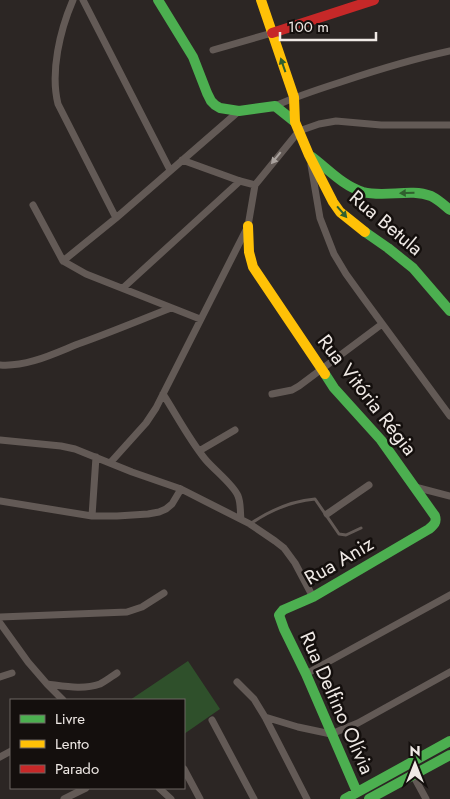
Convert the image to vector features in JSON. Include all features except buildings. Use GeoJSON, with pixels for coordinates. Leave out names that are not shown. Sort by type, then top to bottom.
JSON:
{"type":"FeatureCollection","features":[{"type":"Feature","properties":{"kind":"street"},"geometry":{"type":"LineString","coordinates":[[72,0],[64,22],[58,55],[55,81],[56,96],[58,104],[116,218]]}},
{"type":"Feature","properties":{"kind":"street"},"geometry":{"type":"LineString","coordinates":[[83,0],[170,170]]}},
{"type":"Feature","properties":{"kind":"street"},"geometry":{"type":"LineString","coordinates":[[158,0],[193,57],[211,101],[220,108],[239,110],[276,106],[294,97],[392,65],[450,51]]}},
{"type":"Feature","properties":{"kind":"street"},"geometry":{"type":"LineString","coordinates":[[262,0],[294,97],[297,126],[309,155],[320,218],[328,241],[346,274],[450,416]]}},
{"type":"Feature","properties":{"kind":"street"},"geometry":{"type":"LineString","coordinates":[[213,50],[374,0]]}},
{"type":"Feature","properties":{"kind":"street"},"geometry":{"type":"LineString","coordinates":[[276,106],[297,126],[336,121],[381,125],[450,125]]}},
{"type":"Feature","properties":{"kind":"street"},"geometry":{"type":"LineString","coordinates":[[63,261],[116,218],[239,110]]}},
{"type":"Feature","properties":{"kind":"street"},"geometry":{"type":"LineString","coordinates":[[110,463],[146,423],[163,394],[248,226],[255,185],[297,126]]}},
{"type":"Feature","properties":{"kind":"street"},"geometry":{"type":"LineString","coordinates":[[309,155],[350,186],[360,191],[372,194],[424,194],[438,199],[450,210]]}},
{"type":"Feature","properties":{"kind":"street","name":"Rua Betula"},"geometry":{"type":"LineString","coordinates":[[309,155],[327,192],[340,212],[413,268],[450,311]]}},
{"type":"Feature","properties":{"kind":"street"},"geometry":{"type":"LineString","coordinates":[[182,160],[240,182],[255,185]]}},
{"type":"Feature","properties":{"kind":"street"},"geometry":{"type":"LineString","coordinates":[[123,288],[240,182]]}},
{"type":"Feature","properties":{"kind":"street"},"geometry":{"type":"LineString","coordinates":[[33,205],[63,261],[86,274],[200,319]]}},
{"type":"Feature","properties":{"kind":"street","name":"Rua Vitória Régia"},"geometry":{"type":"LineString","coordinates":[[248,226],[251,263],[338,394],[381,440],[435,516],[436,521],[429,529]]}},
{"type":"Feature","properties":{"kind":"street"},"geometry":{"type":"LineString","coordinates":[[0,364],[23,364],[171,308]]}},
{"type":"Feature","properties":{"kind":"street"},"geometry":{"type":"LineString","coordinates":[[272,394],[287,392],[296,388],[382,324]]}},
{"type":"Feature","properties":{"kind":"street"},"geometry":{"type":"LineString","coordinates":[[163,394],[199,451],[235,490],[240,502],[240,519]]}},
{"type":"Feature","properties":{"kind":"street"},"geometry":{"type":"LineString","coordinates":[[199,451],[235,430]]}},
{"type":"Feature","properties":{"kind":"street"},"geometry":{"type":"LineString","coordinates":[[0,440],[75,449],[141,476],[181,489],[250,524],[284,548],[295,562],[313,596]]}},
{"type":"Feature","properties":{"kind":"street"},"geometry":{"type":"LineString","coordinates":[[92,516],[96,457]]}},
{"type":"Feature","properties":{"kind":"street"},"geometry":{"type":"LineString","coordinates":[[326,514],[369,486]]}},
{"type":"Feature","properties":{"kind":"street"},"geometry":{"type":"LineString","coordinates":[[415,487],[450,496]]}},
{"type":"Feature","properties":{"kind":"street"},"geometry":{"type":"LineString","coordinates":[[0,501],[92,516],[117,516],[159,512],[172,504],[181,489]]}},
{"type":"Feature","properties":{"kind":"street","name":"Rua Aniz"},"geometry":{"type":"LineString","coordinates":[[284,629],[280,619],[280,612],[313,596],[429,529]]}},
{"type":"Feature","properties":{"kind":"street"},"geometry":{"type":"LineString","coordinates":[[0,617],[127,612],[142,607],[164,593]]}},
{"type":"Feature","properties":{"kind":"street"},"geometry":{"type":"LineString","coordinates":[[306,674],[450,594]]}},
{"type":"Feature","properties":{"kind":"street"},"geometry":{"type":"LineString","coordinates":[[0,623],[28,662],[62,699]]}},
{"type":"Feature","properties":{"kind":"street","name":"Rua Delfino Olívia"},"geometry":{"type":"LineString","coordinates":[[284,629],[358,792]]}},
{"type":"Feature","properties":{"kind":"street"},"geometry":{"type":"LineString","coordinates":[[265,718],[331,734],[363,720],[450,672]]}},
{"type":"Feature","properties":{"kind":"street"},"geometry":{"type":"LineString","coordinates":[[0,677],[12,673]]}},
{"type":"Feature","properties":{"kind":"street"},"geometry":{"type":"LineString","coordinates":[[47,684],[94,685],[102,683],[117,673]]}},
{"type":"Feature","properties":{"kind":"street"},"geometry":{"type":"LineString","coordinates":[[237,682],[254,698],[307,799]]}},
{"type":"Feature","properties":{"kind":"street"},"geometry":{"type":"LineString","coordinates":[[212,720],[254,799]]}},
{"type":"Feature","properties":{"kind":"street"},"geometry":{"type":"LineString","coordinates":[[345,799],[450,741]]}},
{"type":"Feature","properties":{"kind":"street"},"geometry":{"type":"LineString","coordinates":[[369,799],[450,755]]}},
{"type":"Feature","properties":{"kind":"street"},"geometry":{"type":"LineString","coordinates":[[185,771],[200,799]]}},
{"type":"Feature","properties":{"kind":"street"},"geometry":{"type":"LineString","coordinates":[[413,775],[426,799]]}},
{"type":"Feature","properties":{"kind":"street"},"geometry":{"type":"LineString","coordinates":[[64,799],[84,789]]}},
{"type":"Feature","properties":{"kind":"street"},"geometry":{"type":"LineString","coordinates":[[160,789],[171,799]]}},
{"type":"Feature","properties":{"kind":"lane"},"geometry":{"type":"LineString","coordinates":[[250,524],[276,509],[313,499],[316,500],[341,535],[349,534],[361,528]]}},
{"type":"Feature","properties":{"kind":"green space"},"geometry":{"type":"Polygon","coordinates":[[[188,661],[220,709],[185,733],[185,699],[131,699],[188,661]]]}},
{"type":"Feature","properties":{"kind":"traffic: fast"},"geometry":{"type":"LineString","coordinates":[[158,0],[193,57],[207,93],[215,105],[220,108],[239,111],[275,106],[295,122]]}},
{"type":"Feature","properties":{"kind":"traffic: fast"},"geometry":{"type":"LineString","coordinates":[[312,157],[342,181],[363,192],[371,194],[423,194],[431,196],[450,210]]}},
{"type":"Feature","properties":{"kind":"traffic: fast"},"geometry":{"type":"LineString","coordinates":[[365,232],[413,268],[450,311]]}},
{"type":"Feature","properties":{"kind":"traffic: fast"},"geometry":{"type":"LineString","coordinates":[[325,374],[334,388],[381,440],[436,518],[435,523],[429,529],[313,597],[283,610],[279,615],[357,792]]}},
{"type":"Feature","properties":{"kind":"traffic: fast"},"geometry":{"type":"LineString","coordinates":[[345,799],[450,741]]}},
{"type":"Feature","properties":{"kind":"traffic: fast"},"geometry":{"type":"LineString","coordinates":[[369,799],[450,755]]}},
{"type":"Feature","properties":{"kind":"traffic: slow"},"geometry":{"type":"LineString","coordinates":[[261,0],[294,97],[295,122],[309,155],[340,212],[365,232]]}},
{"type":"Feature","properties":{"kind":"traffic: slow"},"geometry":{"type":"LineString","coordinates":[[248,226],[249,252],[253,267],[325,374]]}},
{"type":"Feature","properties":{"kind":"traffic: jam"},"geometry":{"type":"LineString","coordinates":[[272,33],[374,0]]}}]}
